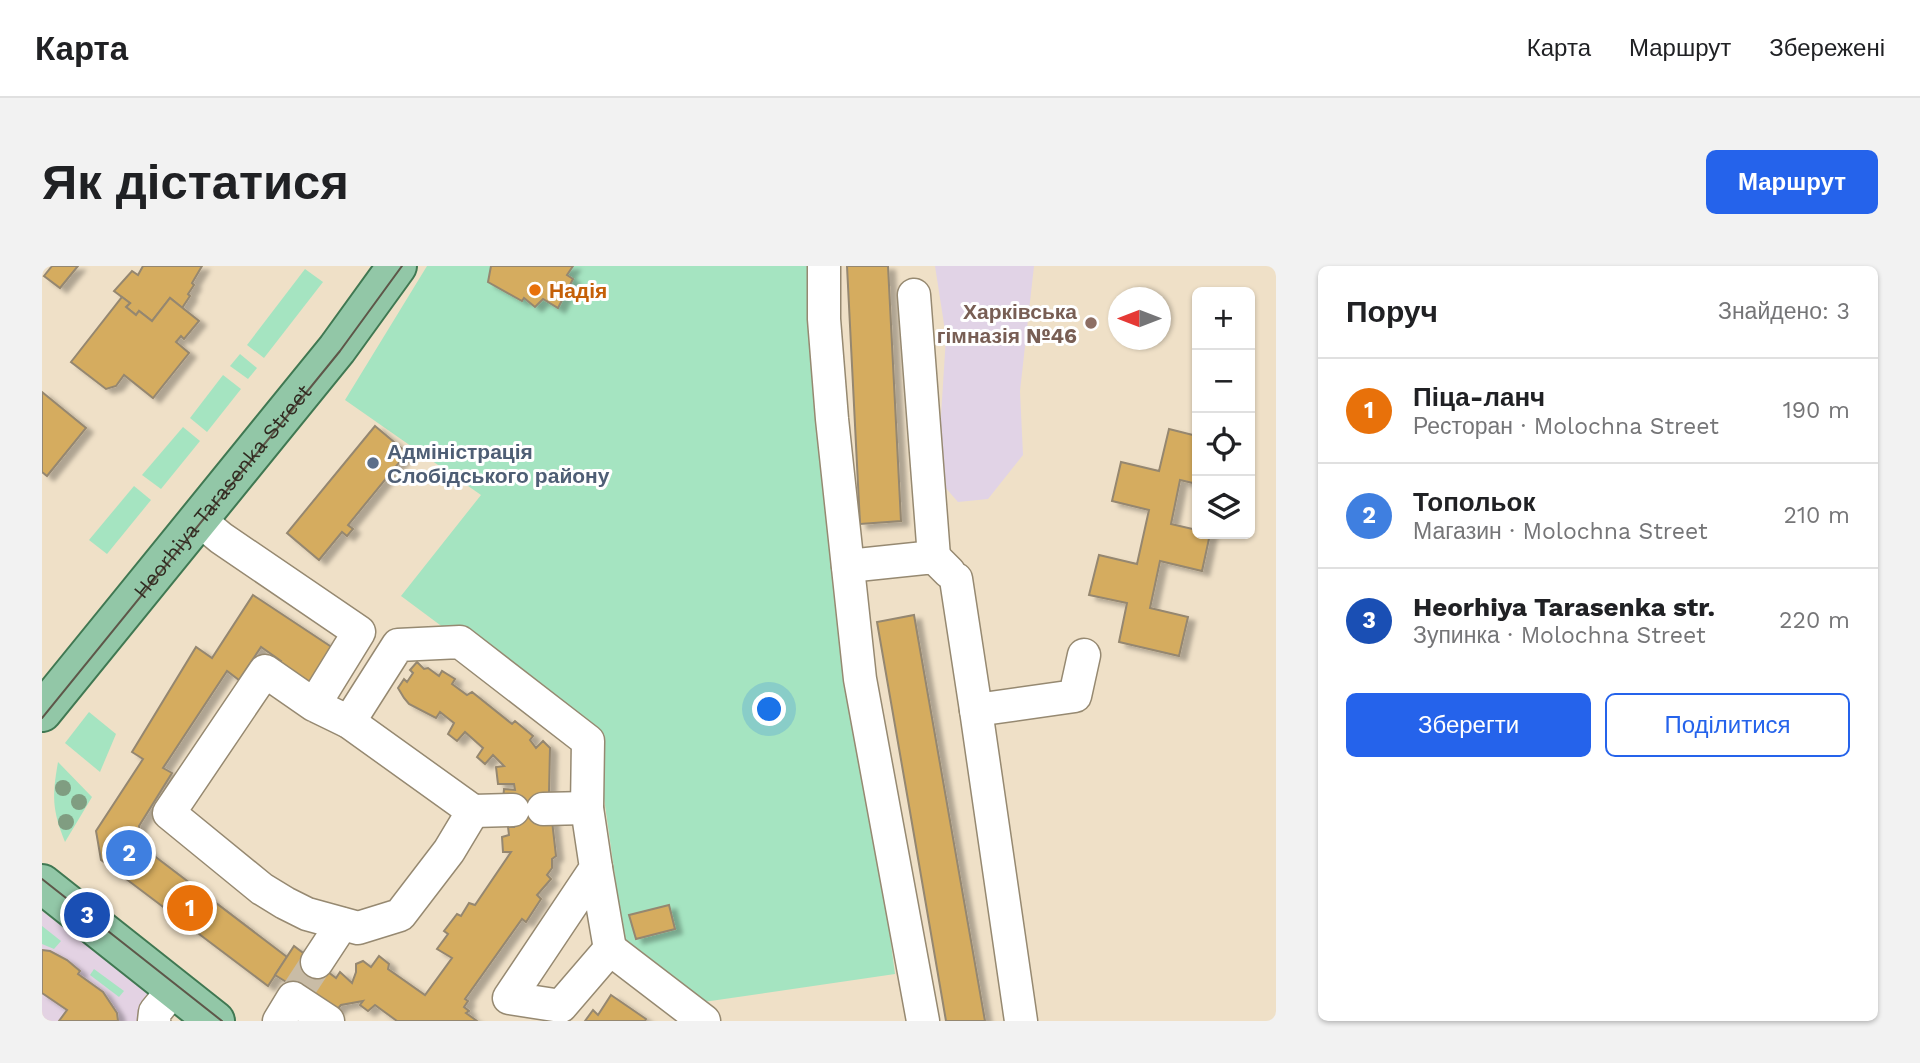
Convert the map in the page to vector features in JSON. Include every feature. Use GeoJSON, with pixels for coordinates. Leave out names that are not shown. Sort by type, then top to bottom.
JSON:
{"type":"FeatureCollection","features":[{"type":"Feature","properties":{"kind":"main road","name":"Heorhiya Tarasenka Street"},"geometry":{"type":"LineString","coordinates":[[42,712],[337,349],[391,268]]}},
{"type":"Feature","properties":{"kind":"main road"},"geometry":{"type":"LineString","coordinates":[[42,884],[164,1005],[215,1021]]}},
{"type":"Feature","properties":{"kind":"lane"},"geometry":{"type":"LineString","coordinates":[[824,266],[828,369],[860,679],[923,1021]]}},
{"type":"Feature","properties":{"kind":"lane"},"geometry":{"type":"LineString","coordinates":[[914,295],[934,557]]}},
{"type":"Feature","properties":{"kind":"lane"},"geometry":{"type":"LineString","coordinates":[[197,518],[221,538],[359,632],[314,705]]}},
{"type":"Feature","properties":{"kind":"lane"},"geometry":{"type":"LineString","coordinates":[[848,566],[934,557],[963,572],[976,710],[1021,1021]]}},
{"type":"Feature","properties":{"kind":"lane"},"geometry":{"type":"LineString","coordinates":[[349,722],[397,645],[460,642],[587,741],[587,808],[610,949],[704,1021]]}},
{"type":"Feature","properties":{"kind":"lane"},"geometry":{"type":"LineString","coordinates":[[976,710],[1075,696],[1084,655]]}},
{"type":"Feature","properties":{"kind":"lane"},"geometry":{"type":"LineString","coordinates":[[473,811],[449,851],[400,915],[358,929],[307,914],[262,889],[169,814],[265,671],[314,705],[349,722],[473,811],[587,808]]}},
{"type":"Feature","properties":{"kind":"lane"},"geometry":{"type":"LineString","coordinates":[[596,868],[509,998],[561,1006],[610,949]]}},
{"type":"Feature","properties":{"kind":"lane"},"geometry":{"type":"LineString","coordinates":[[317,962],[342,924]]}},
{"type":"Feature","properties":{"kind":"lane"},"geometry":{"type":"LineString","coordinates":[[290,1004],[328,1021]]}},
{"type":"Feature","properties":{"kind":"shaded area"},"geometry":{"type":"Polygon","coordinates":[[[935,266],[1034,266],[1020,391],[1023,455],[988,499],[958,502],[937,478],[946,337],[935,266]]]}},
{"type":"Feature","properties":{"kind":"shaded area"},"geometry":{"type":"Polygon","coordinates":[[[42,911],[158,999],[139,1021],[42,1021],[42,911]]]}},
{"type":"Feature","properties":{"kind":"green space"},"geometry":{"type":"Polygon","coordinates":[[[427,266],[829,266],[832,498],[895,974],[683,1005],[627,962],[596,741],[401,596],[481,495],[345,400],[427,266]]]}},
{"type":"Feature","properties":{"kind":"green space"},"geometry":{"type":"Polygon","coordinates":[[[305,269],[323,282],[264,358],[247,345],[305,269]]]}},
{"type":"Feature","properties":{"kind":"green space"},"geometry":{"type":"Polygon","coordinates":[[[240,354],[257,368],[248,379],[230,366],[240,354]]]}},
{"type":"Feature","properties":{"kind":"green space"},"geometry":{"type":"Polygon","coordinates":[[[223,375],[241,389],[207,432],[190,418],[223,375]]]}},
{"type":"Feature","properties":{"kind":"green space"},"geometry":{"type":"Polygon","coordinates":[[[183,427],[200,441],[161,489],[142,475],[183,427]]]}},
{"type":"Feature","properties":{"kind":"green space"},"geometry":{"type":"Polygon","coordinates":[[[134,486],[151,500],[107,554],[89,540],[134,486]]]}},
{"type":"Feature","properties":{"kind":"green space"},"geometry":{"type":"Polygon","coordinates":[[[89,712],[116,734],[100,772],[65,743],[89,712]]]}},
{"type":"Feature","properties":{"kind":"green space"},"geometry":{"type":"Polygon","coordinates":[[[58,762],[92,797],[65,842],[54,803],[58,762]]]}},
{"type":"Feature","properties":{"kind":"green space"},"geometry":{"type":"Polygon","coordinates":[[[42,926],[61,941],[54,949],[42,944],[42,926]]]}},
{"type":"Feature","properties":{"kind":"green space"},"geometry":{"type":"Polygon","coordinates":[[[94,969],[124,991],[119,997],[90,975],[94,969]]]}},
{"type":"Feature","properties":{"kind":"building"},"geometry":{"type":"Polygon","coordinates":[[[52,266],[78,266],[60,288],[44,276],[52,266]]]}},
{"type":"Feature","properties":{"kind":"building"},"geometry":{"type":"Polygon","coordinates":[[[143,266],[202,266],[182,308],[170,298],[152,321],[139,311],[136,315],[126,307],[130,303],[114,291],[132,271],[138,275],[143,266]]]}},
{"type":"Feature","properties":{"kind":"building","name":"Надія"},"geometry":{"type":"Polygon","coordinates":[[[491,266],[573,266],[567,275],[573,279],[558,308],[543,299],[535,307],[524,298],[522,301],[488,282],[491,266]]]}},
{"type":"Feature","properties":{"kind":"building"},"geometry":{"type":"Polygon","coordinates":[[[847,266],[888,266],[901,521],[860,524],[847,266]]]}},
{"type":"Feature","properties":{"kind":"building"},"geometry":{"type":"Polygon","coordinates":[[[122,297],[130,303],[126,307],[136,315],[139,311],[152,321],[170,298],[199,321],[184,339],[181,336],[176,342],[189,353],[153,398],[124,375],[116,386],[106,389],[71,362],[122,297]]]}},
{"type":"Feature","properties":{"kind":"building"},"geometry":{"type":"Polygon","coordinates":[[[42,392],[86,428],[47,476],[42,472],[42,392]]]}},
{"type":"Feature","properties":{"kind":"building"},"geometry":{"type":"Polygon","coordinates":[[[375,426],[407,453],[348,525],[353,529],[347,536],[342,532],[319,560],[287,533],[375,426]]]}},
{"type":"Feature","properties":{"kind":"building"},"geometry":{"type":"Polygon","coordinates":[[[1169,429],[1192,435],[1192,483],[1180,480],[1171,524],[1192,529],[1192,539],[1209,539],[1202,571],[1160,561],[1150,608],[1188,617],[1179,656],[1119,642],[1127,603],[1089,595],[1099,555],[1137,564],[1149,510],[1112,501],[1121,462],[1159,471],[1169,429]]]}},
{"type":"Feature","properties":{"kind":"building"},"geometry":{"type":"Polygon","coordinates":[[[253,595],[333,648],[306,689],[276,669],[281,661],[261,647],[239,680],[227,671],[163,768],[172,773],[139,826],[140,845],[287,957],[268,986],[101,860],[96,831],[143,759],[132,752],[196,647],[212,658],[253,595]]]}},
{"type":"Feature","properties":{"kind":"building"},"geometry":{"type":"Polygon","coordinates":[[[914,615],[985,1021],[946,1021],[877,622],[914,615]]]}},
{"type":"Feature","properties":{"kind":"building"},"geometry":{"type":"Polygon","coordinates":[[[417,662],[424,669],[428,668],[439,676],[442,671],[455,679],[452,684],[467,695],[472,692],[512,724],[515,721],[533,736],[530,740],[536,748],[543,741],[550,748],[549,794],[556,856],[552,859],[552,868],[547,875],[551,879],[537,895],[541,899],[526,922],[522,919],[465,999],[468,1001],[464,1007],[469,1011],[466,1013],[477,1021],[397,1021],[375,1005],[368,1011],[360,1005],[363,1001],[341,1005],[335,1012],[275,975],[294,946],[336,978],[340,972],[352,983],[356,964],[363,961],[371,967],[379,956],[389,964],[388,969],[425,995],[452,958],[437,949],[448,934],[444,931],[457,914],[461,916],[469,903],[475,905],[511,852],[503,852],[502,837],[509,835],[508,827],[514,827],[512,800],[503,800],[504,789],[515,790],[514,784],[498,784],[496,767],[504,766],[493,755],[485,764],[477,757],[483,748],[465,732],[457,741],[448,734],[454,723],[440,712],[436,718],[409,704],[404,698],[398,688],[404,679],[407,682],[413,673],[410,670],[417,662]]]}},
{"type":"Feature","properties":{"kind":"building"},"geometry":{"type":"Polygon","coordinates":[[[669,905],[675,929],[636,939],[629,915],[669,905]]]}},
{"type":"Feature","properties":{"kind":"building"},"geometry":{"type":"Polygon","coordinates":[[[42,950],[67,960],[80,971],[78,974],[103,992],[117,1013],[118,1021],[59,1021],[67,1010],[42,993],[42,950]]]}},
{"type":"Feature","properties":{"kind":"building"},"geometry":{"type":"Polygon","coordinates":[[[611,995],[646,1019],[645,1021],[585,1021],[593,1010],[598,1015],[611,995]]]}},
{"type":"Feature","properties":{"kind":"tunnel"},"geometry":{"type":"LineString","coordinates":[[298,991],[317,962]]}},
{"type":"Feature","properties":{"kind":"tram line"},"geometry":{"type":"LineString","coordinates":[[42,718],[340,351],[402,266]]}},
{"type":"Feature","properties":{"kind":"tram line"},"geometry":{"type":"LineString","coordinates":[[42,879],[222,1021]]}},
{"type":"Feature","properties":{"kind":"place","name":"Надія"},"geometry":{"type":"Point","coordinates":[535,290]}},
{"type":"Feature","properties":{"kind":"place","name":"Харківська гімназія №46"},"geometry":{"type":"Point","coordinates":[1091,323]}},
{"type":"Feature","properties":{"kind":"place","name":"Адміністрація Слобідського району"},"geometry":{"type":"Point","coordinates":[373,463]}},
{"type":"Feature","properties":{"kind":"place","name":"Топольок"},"geometry":{"type":"Point","coordinates":[129,853]}},
{"type":"Feature","properties":{"kind":"place","name":"Піца-ланч"},"geometry":{"type":"Point","coordinates":[190,908]}},
{"type":"Feature","properties":{"kind":"place","name":"Heorhiya Tarasenka str."},"geometry":{"type":"Point","coordinates":[87,915]}}]}
